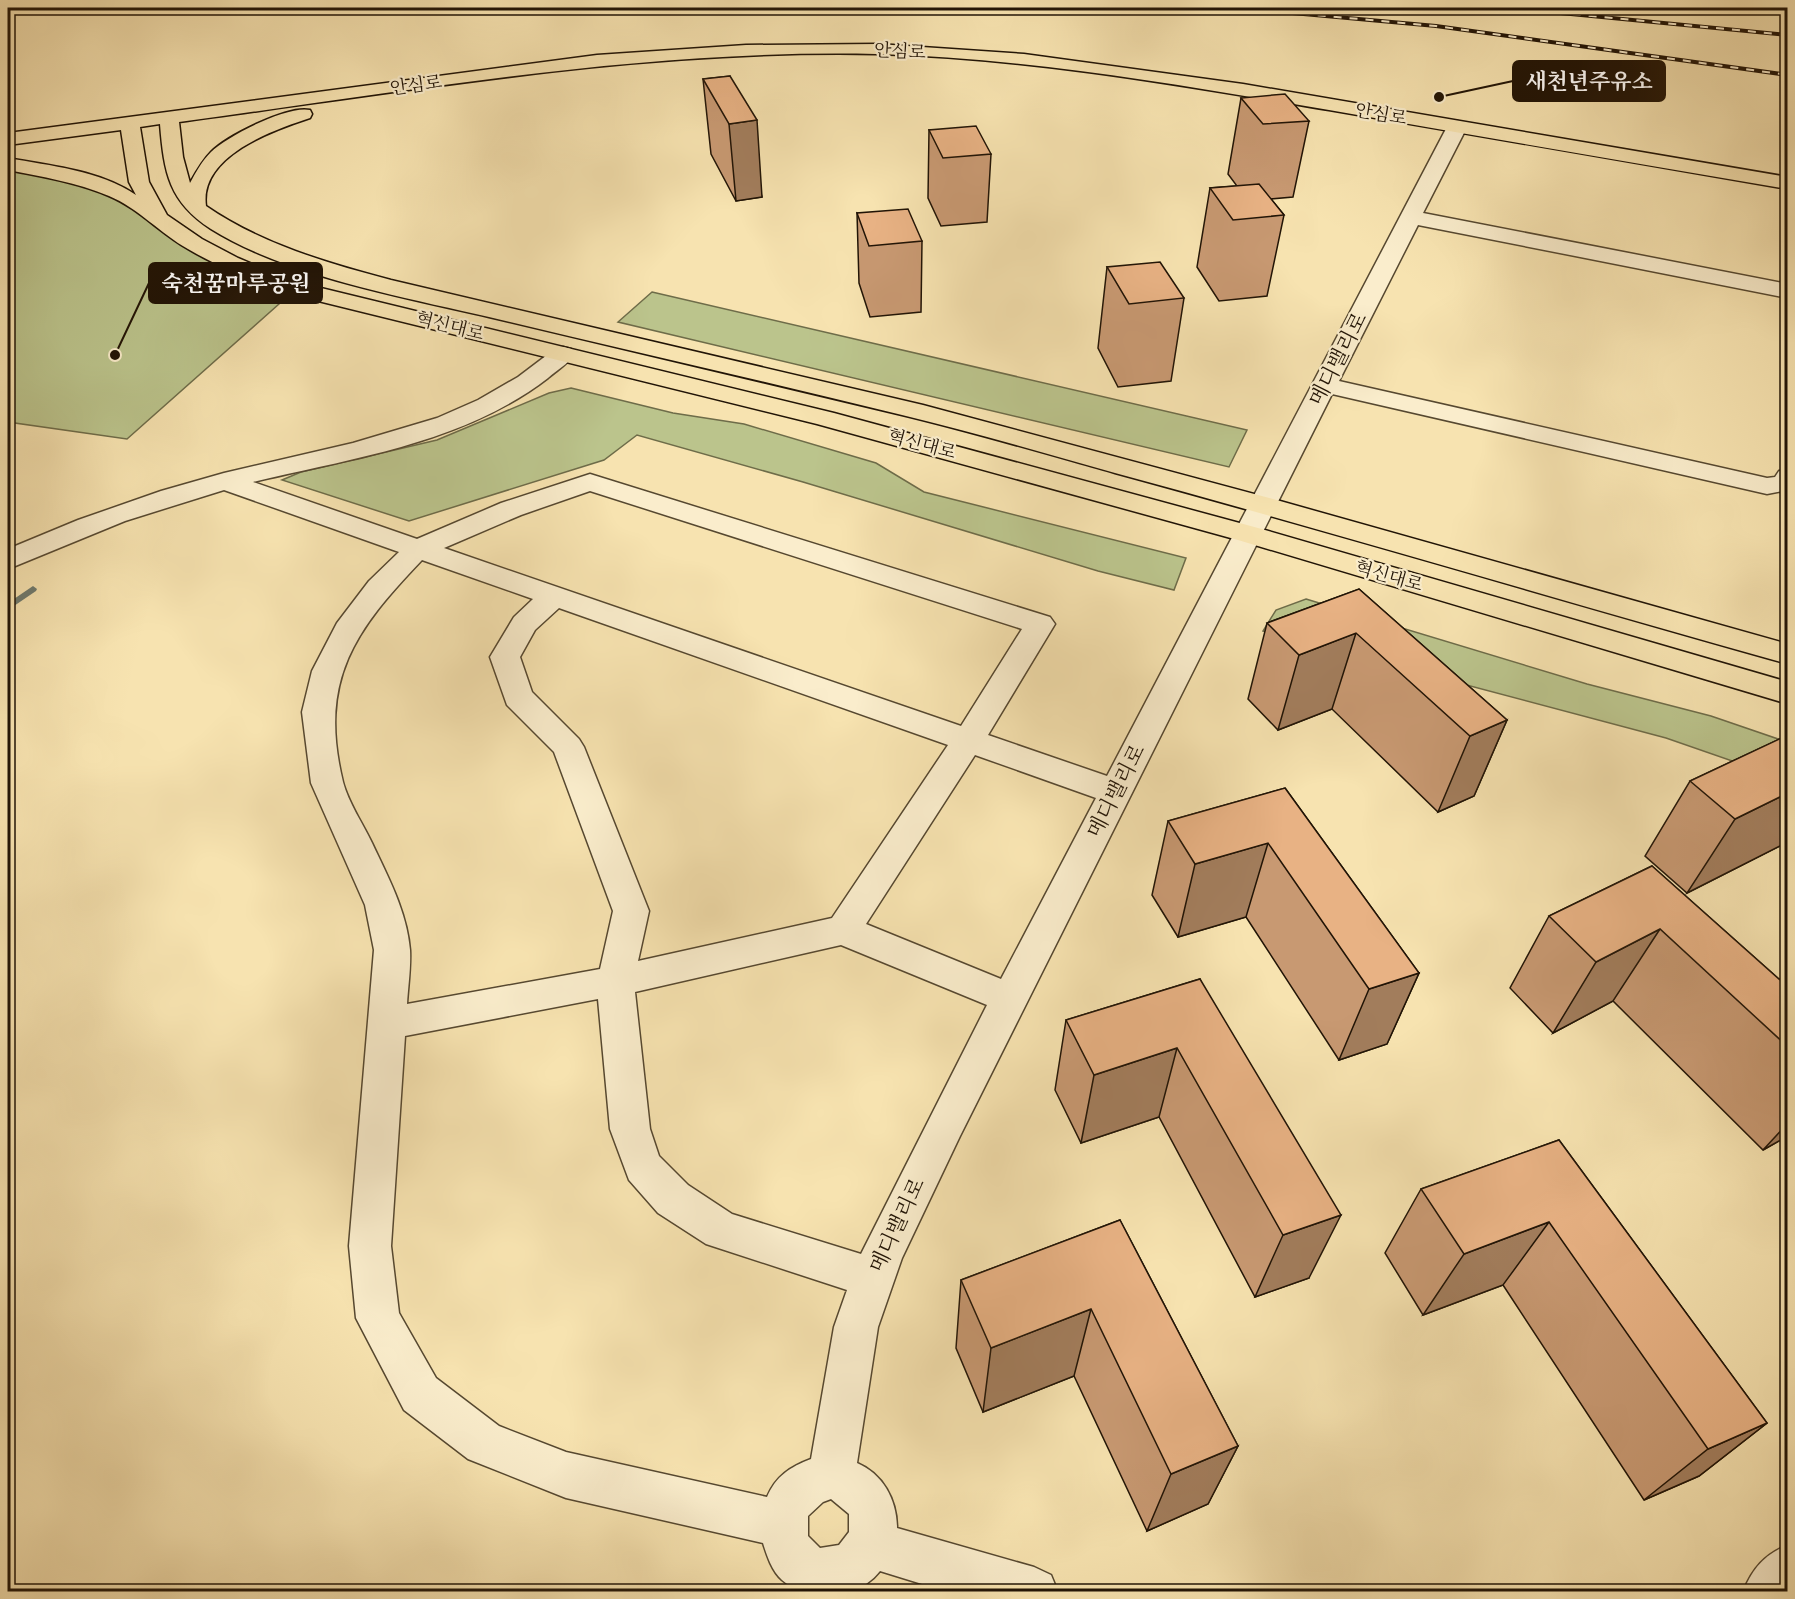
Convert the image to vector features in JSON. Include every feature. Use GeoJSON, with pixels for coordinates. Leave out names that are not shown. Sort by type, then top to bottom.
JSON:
{"type":"FeatureCollection","features":[{"type":"Feature","properties":{"kind":"main road","name":"안심로"},"geometry":{"type":"LineString","coordinates":[[8,139],[597,60],[746,51],[878,49],[1024,59],[1243,90],[1788,183]]}},
{"type":"Feature","properties":{"kind":"main road"},"geometry":{"type":"LineString","coordinates":[[194,207],[195,193],[206,168],[224,150],[253,132],[319,108],[438,82]]}},
{"type":"Feature","properties":{"kind":"main road"},"geometry":{"type":"LineString","coordinates":[[169,118],[180,184],[194,207],[243,237],[321,268],[386,286],[914,410],[1255,520],[1788,654]]}},
{"type":"Feature","properties":{"kind":"main road","name":"혁신대로"},"geometry":{"type":"LineString","coordinates":[[130,123],[139,182],[159,219],[194,244],[266,278],[314,293],[563,354],[1255,520],[1788,693]]}},
{"type":"Feature","properties":{"kind":"main road"},"geometry":{"type":"LineString","coordinates":[[8,164],[77,177],[119,193],[159,219]]}},
{"type":"Feature","properties":{"kind":"street","name":"메디밸리로"},"geometry":{"type":"LineString","coordinates":[[831,1476],[856,1327],[882,1254],[941,1133],[1456,127]]}},
{"type":"Feature","properties":{"kind":"street"},"geometry":{"type":"LineString","coordinates":[[1411,217],[1788,291]]}},
{"type":"Feature","properties":{"kind":"street"},"geometry":{"type":"LineString","coordinates":[[8,560],[36,546],[120,514],[224,481],[374,447],[426,432],[483,409],[545,370],[563,354]]}},
{"type":"Feature","properties":{"kind":"street"},"geometry":{"type":"LineString","coordinates":[[1324,385],[1767,486],[1785,483],[1788,477]]}},
{"type":"Feature","properties":{"kind":"street"},"geometry":{"type":"LineString","coordinates":[[224,481],[1116,792]]}},
{"type":"Feature","properties":{"kind":"street"},"geometry":{"type":"LineString","coordinates":[[783,1524],[566,1475],[484,1443],[420,1394],[378,1318],[370,1246],[392,950],[383,905],[327,783],[318,712],[327,670],[352,622],[379,588],[417,549],[511,509],[590,482],[1040,624],[968,741],[843,930]]}},
{"type":"Feature","properties":{"kind":"street"},"geometry":{"type":"LineString","coordinates":[[554,597],[524,624],[505,657],[518,697],[568,747],[631,911],[615,981],[630,1129],[643,1167],[673,1199],[721,1230],[873,1278]]}},
{"type":"Feature","properties":{"kind":"street"},"geometry":{"type":"LineString","coordinates":[[386,1024],[615,981],[843,930],[1010,998]]}},
{"type":"Feature","properties":{"kind":"street"},"geometry":{"type":"LineString","coordinates":[[831,1476],[845,1479],[858,1486],[867,1497],[873,1511],[874,1528],[869,1544],[860,1559],[847,1569],[831,1574],[815,1572],[801,1565],[785,1540],[783,1524],[785,1509],[798,1490],[817,1478],[831,1476]]}},
{"type":"Feature","properties":{"kind":"street"},"geometry":{"type":"LineString","coordinates":[[869,1544],[1034,1592]]}},
{"type":"Feature","properties":{"kind":"street"},"geometry":{"type":"LineString","coordinates":[[1767,1592],[1788,1569]]}},
{"type":"Feature","properties":{"kind":"green space"},"geometry":{"type":"Polygon","coordinates":[[[8,164],[77,177],[297,288],[127,439],[8,422],[8,164]]]}},
{"type":"Feature","properties":{"kind":"green space"},"geometry":{"type":"Polygon","coordinates":[[[652,292],[1247,430],[1229,467],[618,322],[652,292]]]}},
{"type":"Feature","properties":{"kind":"green space"},"geometry":{"type":"Polygon","coordinates":[[[571,388],[673,413],[744,424],[876,463],[924,492],[1186,558],[1174,590],[1098,571],[803,482],[637,435],[604,460],[409,521],[282,480],[301,472],[437,440],[549,393],[571,388]]]}},
{"type":"Feature","properties":{"kind":"green space"},"geometry":{"type":"Polygon","coordinates":[[[1306,599],[1587,684],[1711,716],[1787,742],[1787,780],[1666,738],[1263,631],[1276,610],[1306,599]]]}},
{"type":"Feature","properties":{"kind":"building"},"geometry":{"type":"Polygon","coordinates":[[[730,76],[757,120],[729,124],[703,79],[730,76]]]}},
{"type":"Feature","properties":{"kind":"building"},"geometry":{"type":"Polygon","coordinates":[[[1285,94],[1309,121],[1263,124],[1241,98],[1285,94]]]}},
{"type":"Feature","properties":{"kind":"building"},"geometry":{"type":"Polygon","coordinates":[[[976,126],[991,154],[943,158],[929,130],[976,126]]]}},
{"type":"Feature","properties":{"kind":"building"},"geometry":{"type":"Polygon","coordinates":[[[1259,184],[1284,215],[1233,220],[1210,188],[1259,184]]]}},
{"type":"Feature","properties":{"kind":"building"},"geometry":{"type":"Polygon","coordinates":[[[908,209],[922,241],[869,246],[857,213],[908,209]]]}},
{"type":"Feature","properties":{"kind":"building"},"geometry":{"type":"Polygon","coordinates":[[[1160,262],[1184,298],[1129,304],[1107,267],[1160,262]]]}},
{"type":"Feature","properties":{"kind":"building"},"geometry":{"type":"Polygon","coordinates":[[[1359,589],[1507,720],[1470,736],[1356,633],[1299,655],[1267,623],[1359,589]]]}},
{"type":"Feature","properties":{"kind":"building"},"geometry":{"type":"Polygon","coordinates":[[[1788,735],[1788,793],[1735,819],[1690,781],[1788,735]]]}},
{"type":"Feature","properties":{"kind":"building"},"geometry":{"type":"Polygon","coordinates":[[[1285,788],[1419,973],[1369,989],[1268,843],[1195,864],[1168,821],[1285,788]]]}},
{"type":"Feature","properties":{"kind":"building"},"geometry":{"type":"Polygon","coordinates":[[[1652,866],[1788,987],[1788,1047],[1660,929],[1596,962],[1549,916],[1652,866]]]}},
{"type":"Feature","properties":{"kind":"building"},"geometry":{"type":"Polygon","coordinates":[[[1200,979],[1341,1215],[1283,1235],[1177,1048],[1094,1075],[1066,1020],[1200,979]]]}},
{"type":"Feature","properties":{"kind":"building"},"geometry":{"type":"Polygon","coordinates":[[[1559,1140],[1767,1423],[1708,1449],[1549,1222],[1464,1254],[1421,1189],[1559,1140]]]}},
{"type":"Feature","properties":{"kind":"building"},"geometry":{"type":"Polygon","coordinates":[[[1120,1220],[1238,1446],[1171,1474],[1091,1309],[991,1348],[961,1280],[1120,1220]]]}},
{"type":"Feature","properties":{"kind":"waterway"},"geometry":{"type":"LineString","coordinates":[[8,606],[33,589]]}},
{"type":"Feature","properties":{"kind":"railway"},"geometry":{"type":"LineString","coordinates":[[1238,8],[1436,26],[1788,75]]}},
{"type":"Feature","properties":{"kind":"railway"},"geometry":{"type":"LineString","coordinates":[[1509,8],[1788,35]]}},
{"type":"Feature","properties":{"kind":"place","name":"새천년주유소"},"geometry":{"type":"Point","coordinates":[1439,97]}},
{"type":"Feature","properties":{"kind":"place","name":"숙천꿈마루공원"},"geometry":{"type":"Point","coordinates":[115,355]}}]}
